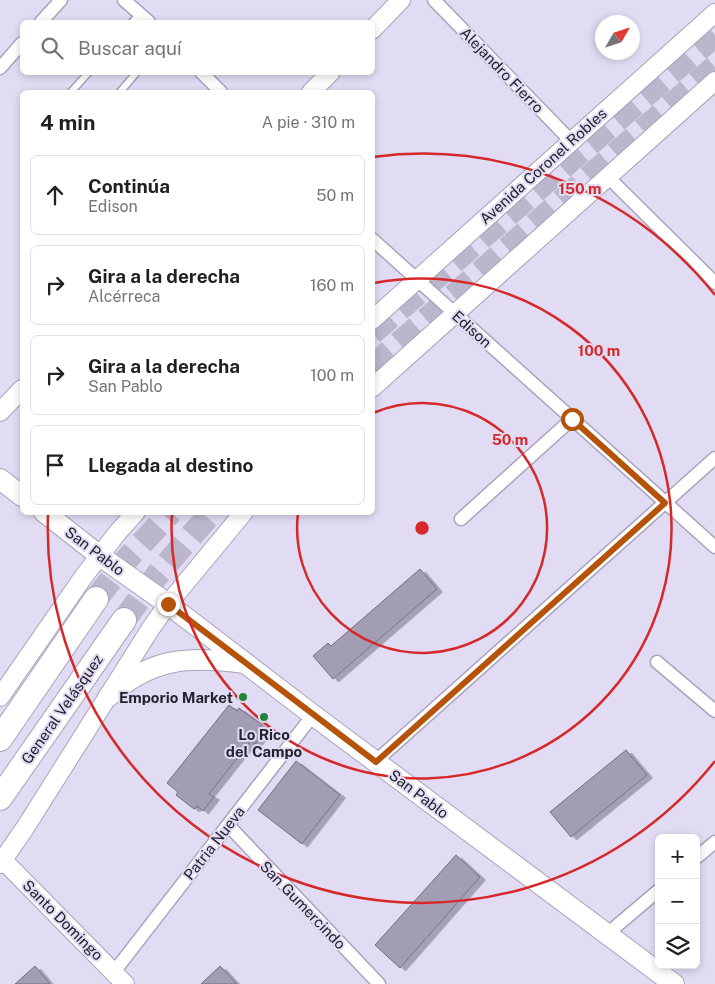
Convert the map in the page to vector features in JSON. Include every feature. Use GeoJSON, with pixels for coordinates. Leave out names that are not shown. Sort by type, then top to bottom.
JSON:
{"type":"FeatureCollection","features":[{"type":"Feature","properties":{"kind":"highway"},"geometry":{"type":"LineString","coordinates":[[0,739],[96,599]]}},
{"type":"Feature","properties":{"kind":"highway","name":"General Velásquez"},"geometry":{"type":"LineString","coordinates":[[0,798],[124,620]]}},
{"type":"Feature","properties":{"kind":"main road"},"geometry":{"type":"LineString","coordinates":[[375,27],[401,0]]}},
{"type":"Feature","properties":{"kind":"main road","name":"Avenida Coronel Robles"},"geometry":{"type":"LineString","coordinates":[[375,317],[715,13]]}},
{"type":"Feature","properties":{"kind":"main road"},"geometry":{"type":"LineString","coordinates":[[313,90],[328,75]]}},
{"type":"Feature","properties":{"kind":"main road"},"geometry":{"type":"LineString","coordinates":[[375,385],[715,81]]}},
{"type":"Feature","properties":{"kind":"main road"},"geometry":{"type":"LineString","coordinates":[[0,412],[20,391]]}},
{"type":"Feature","properties":{"kind":"main road"},"geometry":{"type":"LineString","coordinates":[[0,478],[20,494]]}},
{"type":"Feature","properties":{"kind":"main road","name":"San Pablo"},"geometry":{"type":"LineString","coordinates":[[48,515],[672,984]]}},
{"type":"Feature","properties":{"kind":"main road"},"geometry":{"type":"LineString","coordinates":[[0,697],[100,556],[133,515]]}},
{"type":"Feature","properties":{"kind":"main road"},"geometry":{"type":"LineString","coordinates":[[1,860],[25,828],[151,628],[168,604],[242,515]]}},
{"type":"Feature","properties":{"kind":"main road"},"geometry":{"type":"LineString","coordinates":[[108,697],[133,677],[163,664],[179,661],[207,660],[245,663]]}},
{"type":"Feature","properties":{"kind":"main road","name":"Santo Domingo"},"geometry":{"type":"LineString","coordinates":[[1,860],[120,978]]}},
{"type":"Feature","properties":{"kind":"street"},"geometry":{"type":"LineString","coordinates":[[43,20],[61,0]]}},
{"type":"Feature","properties":{"kind":"street"},"geometry":{"type":"LineString","coordinates":[[124,0],[140,20]]}},
{"type":"Feature","properties":{"kind":"street","name":"Alejandro Fierro"},"geometry":{"type":"LineString","coordinates":[[434,0],[571,141]]}},
{"type":"Feature","properties":{"kind":"street"},"geometry":{"type":"LineString","coordinates":[[0,68],[20,45]]}},
{"type":"Feature","properties":{"kind":"street"},"geometry":{"type":"LineString","coordinates":[[205,75],[219,90]]}},
{"type":"Feature","properties":{"kind":"street"},"geometry":{"type":"LineString","coordinates":[[608,177],[715,283]]}},
{"type":"Feature","properties":{"kind":"street","name":"Edison"},"geometry":{"type":"LineString","coordinates":[[375,242],[715,547]]}},
{"type":"Feature","properties":{"kind":"street"},"geometry":{"type":"LineString","coordinates":[[461,519],[572,419]]}},
{"type":"Feature","properties":{"kind":"street"},"geometry":{"type":"LineString","coordinates":[[376,762],[715,458]]}},
{"type":"Feature","properties":{"kind":"street"},"geometry":{"type":"LineString","coordinates":[[657,662],[715,711]]}},
{"type":"Feature","properties":{"kind":"street","name":"Patria Nueva"},"geometry":{"type":"LineString","coordinates":[[120,978],[228,825],[313,715]]}},
{"type":"Feature","properties":{"kind":"street","name":"San Gumercindo"},"geometry":{"type":"LineString","coordinates":[[228,825],[379,984]]}},
{"type":"Feature","properties":{"kind":"street"},"geometry":{"type":"LineString","coordinates":[[700,855],[715,842]]}},
{"type":"Feature","properties":{"kind":"street"},"geometry":{"type":"LineString","coordinates":[[607,934],[655,893]]}},
{"type":"Feature","properties":{"kind":"lane"},"geometry":{"type":"LineString","coordinates":[[74,90],[86,75]]}},
{"type":"Feature","properties":{"kind":"lane"},"geometry":{"type":"LineString","coordinates":[[122,90],[134,75]]}},
{"type":"Feature","properties":{"kind":"building"},"geometry":{"type":"Polygon","coordinates":[[[420,569],[437,589],[333,679],[313,656],[328,643],[331,646],[420,569]]]}},
{"type":"Feature","properties":{"kind":"building"},"geometry":{"type":"Polygon","coordinates":[[[229,705],[237,711],[239,708],[262,725],[259,729],[265,733],[255,744],[251,741],[209,794],[214,797],[203,811],[197,806],[194,809],[176,795],[178,792],[167,783],[229,705]]]}},
{"type":"Feature","properties":{"kind":"building"},"geometry":{"type":"Polygon","coordinates":[[[626,750],[647,775],[571,837],[550,812],[626,750]]]}},
{"type":"Feature","properties":{"kind":"building"},"geometry":{"type":"Polygon","coordinates":[[[296,761],[340,795],[302,844],[258,810],[296,761]]]}},
{"type":"Feature","properties":{"kind":"building"},"geometry":{"type":"Polygon","coordinates":[[[456,855],[480,877],[400,968],[375,945],[456,855]]]}},
{"type":"Feature","properties":{"kind":"building"},"geometry":{"type":"Polygon","coordinates":[[[35,966],[50,984],[15,984],[35,966]]]}},
{"type":"Feature","properties":{"kind":"building"},"geometry":{"type":"Polygon","coordinates":[[[220,966],[237,984],[201,984],[220,966]]]}},
{"type":"Feature","properties":{"kind":"tunnel"},"geometry":{"type":"LineString","coordinates":[[375,330],[715,35]]}},
{"type":"Feature","properties":{"kind":"tunnel"},"geometry":{"type":"LineString","coordinates":[[375,364],[715,67]]}},
{"type":"Feature","properties":{"kind":"tunnel"},"geometry":{"type":"LineString","coordinates":[[96,599],[128,558],[168,515]]}},
{"type":"Feature","properties":{"kind":"tunnel"},"geometry":{"type":"LineString","coordinates":[[124,620],[158,574],[209,515]]}},
{"type":"Feature","properties":{"kind":"place","name":"Emporio Market"},"geometry":{"type":"Point","coordinates":[243,697]}},
{"type":"Feature","properties":{"kind":"place","name":"Lo Rico del Campo"},"geometry":{"type":"Point","coordinates":[264,717]}},
{"type":"Feature","properties":{"kind":"route"},"geometry":{"type":"LineString","coordinates":[[168,604],[376,762],[665,503],[572,419]]}}]}
